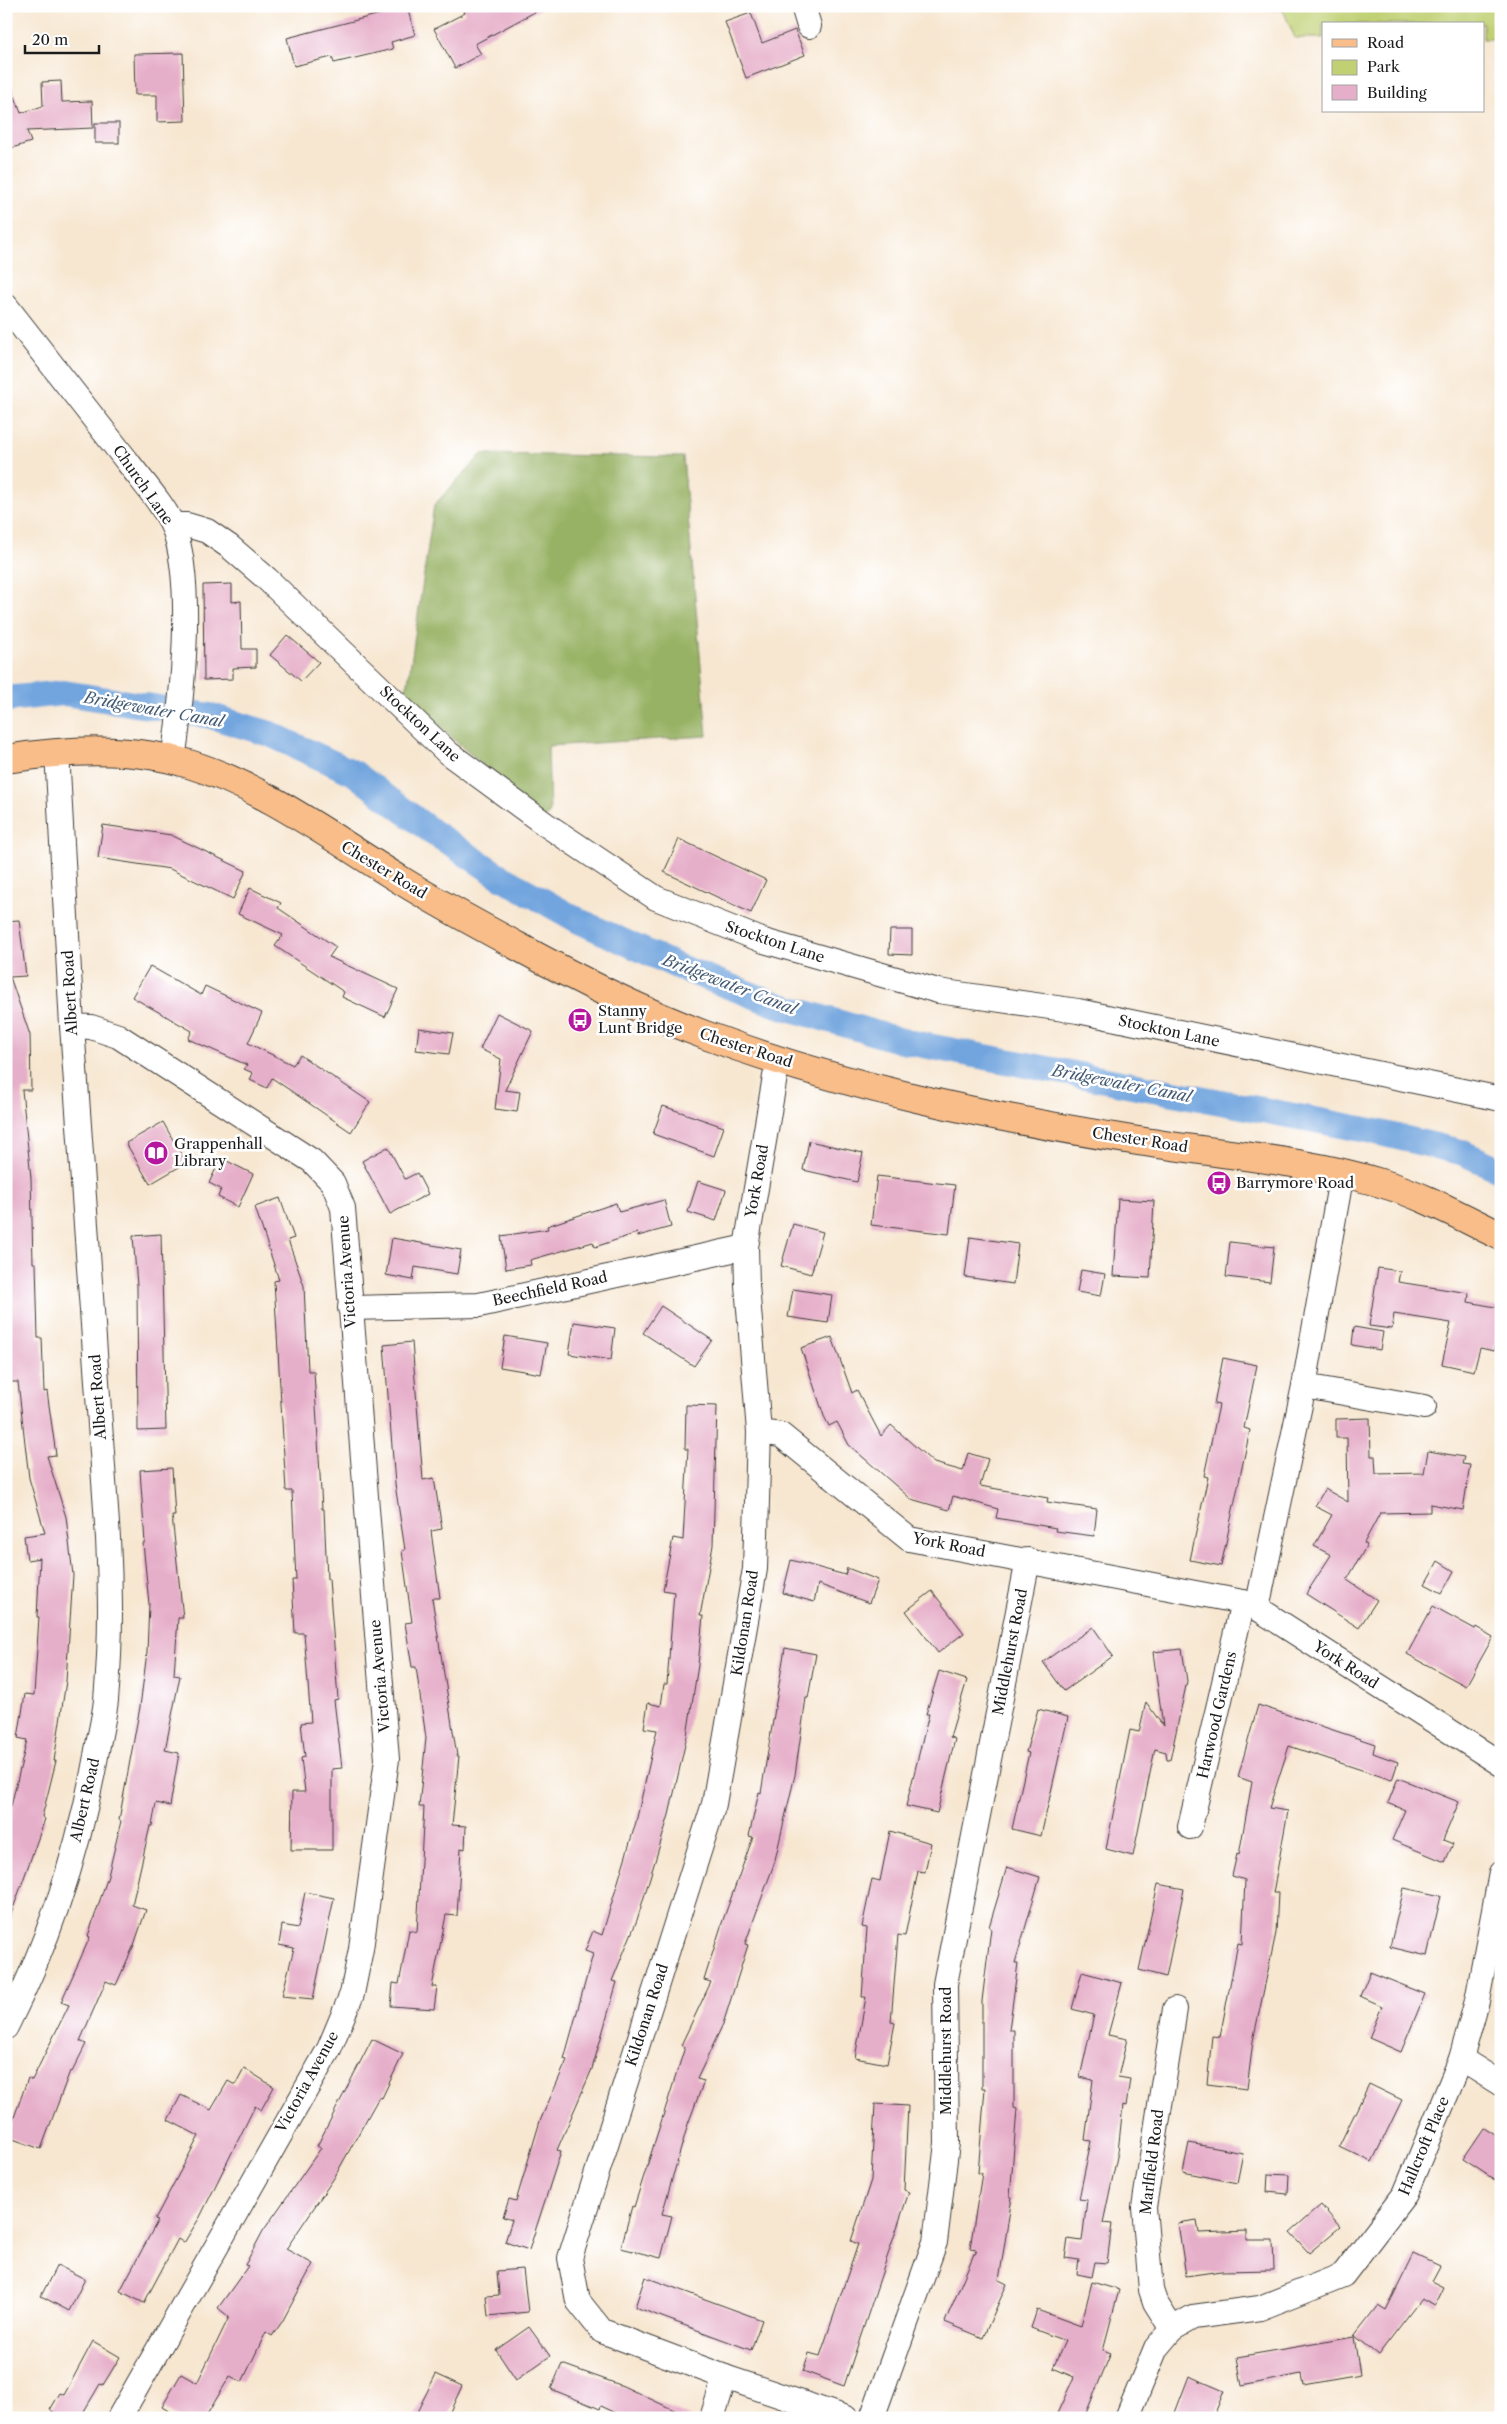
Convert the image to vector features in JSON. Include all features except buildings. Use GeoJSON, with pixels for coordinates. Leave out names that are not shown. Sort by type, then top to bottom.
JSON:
{"type":"FeatureCollection","features":[{"type":"Feature","properties":{"kind":"main road","name":"Chester Road"},"geometry":{"type":"LineString","coordinates":[[6,759],[57,752],[127,753],[173,760],[211,772],[267,798],[431,899],[594,987],[696,1032],[778,1059],[878,1088],[979,1112],[1131,1140],[1269,1160],[1342,1173],[1386,1185],[1426,1200],[1501,1236]]}},
{"type":"Feature","properties":{"kind":"street","name":"Church Lane"},"geometry":{"type":"LineString","coordinates":[[6,306],[138,476],[172,525],[183,563],[184,583],[181,684],[173,760]]}},
{"type":"Feature","properties":{"kind":"street","name":"Stockton Lane"},"geometry":{"type":"LineString","coordinates":[[172,525],[187,525],[207,531],[230,547],[267,578],[448,753],[545,824],[656,898],[764,941],[938,991],[1078,1012],[1501,1099]]}},
{"type":"Feature","properties":{"kind":"street","name":"Albert Road"},"geometry":{"type":"LineString","coordinates":[[6,2028],[25,1989],[61,1895],[84,1814],[106,1701],[111,1613],[108,1538],[72,1026],[57,752]]}},
{"type":"Feature","properties":{"kind":"street","name":"Victoria Avenue"},"geometry":{"type":"LineString","coordinates":[[72,1026],[91,1027],[118,1036],[312,1161],[333,1183],[343,1208],[387,1759],[362,1949],[352,1994],[328,2049],[119,2418]]}},
{"type":"Feature","properties":{"kind":"street","name":"York Road"},"geometry":{"type":"LineString","coordinates":[[778,1059],[746,1247],[747,1285],[759,1432],[781,1435],[910,1539],[1028,1560],[1250,1605],[1501,1764]]}},
{"type":"Feature","properties":{"kind":"street"},"geometry":{"type":"LineString","coordinates":[[1250,1605],[1304,1386],[1342,1173]]}},
{"type":"Feature","properties":{"kind":"street","name":"Beechfield Road"},"geometry":{"type":"LineString","coordinates":[[350,1308],[479,1305],[746,1247]]}},
{"type":"Feature","properties":{"kind":"street"},"geometry":{"type":"LineString","coordinates":[[1304,1386],[1424,1407]]}},
{"type":"Feature","properties":{"kind":"street","name":"Kildonan Road"},"geometry":{"type":"LineString","coordinates":[[759,1432],[755,1569],[714,1804],[570,2258],[578,2301],[602,2331],[725,2377],[846,2418]]}},
{"type":"Feature","properties":{"kind":"street","name":"Middlehurst Road"},"geometry":{"type":"LineString","coordinates":[[872,2418],[935,2242],[947,2143],[945,1984],[1028,1560]]}},
{"type":"Feature","properties":{"kind":"street","name":"Harwood Gardens"},"geometry":{"type":"LineString","coordinates":[[1190,1827],[1250,1605]]}},
{"type":"Feature","properties":{"kind":"street","name":"Hallcroft Place"},"geometry":{"type":"LineString","coordinates":[[1172,2329],[1193,2317],[1260,2308],[1343,2275],[1405,2194],[1461,2059],[1477,2001],[1501,1873]]}},
{"type":"Feature","properties":{"kind":"street","name":"Marlfield Road"},"geometry":{"type":"LineString","coordinates":[[1172,2329],[1155,2302],[1151,2290],[1144,2207],[1175,2009]]}},
{"type":"Feature","properties":{"kind":"street"},"geometry":{"type":"LineString","coordinates":[[1461,2059],[1501,2084]]}},
{"type":"Feature","properties":{"kind":"street"},"geometry":{"type":"LineString","coordinates":[[1127,2418],[1156,2348],[1172,2329]]}},
{"type":"Feature","properties":{"kind":"street"},"geometry":{"type":"LineString","coordinates":[[712,2418],[725,2377]]}},
{"type":"Feature","properties":{"kind":"green space"},"geometry":{"type":"Polygon","coordinates":[[[1159,6],[1501,6],[1501,39],[1484,39],[1484,22],[1322,22],[1322,38],[1295,38],[1283,10],[1159,6]]]}},
{"type":"Feature","properties":{"kind":"green space"},"geometry":{"type":"Polygon","coordinates":[[[482,454],[683,457],[707,736],[548,746],[550,812],[544,819],[403,695],[408,683],[434,505],[482,454]]]}},
{"type":"Feature","properties":{"kind":"waterway","name":"Bridgewater Canal"},"geometry":{"type":"LineString","coordinates":[[6,699],[64,693],[211,716],[270,734],[354,773],[431,831],[501,877],[579,921],[679,967],[778,1005],[902,1041],[1372,1131],[1461,1152],[1501,1170]]}},
{"type":"Feature","properties":{"kind":"place","name":"Stanny Lunt Bridge"},"geometry":{"type":"Point","coordinates":[580,1020]}},
{"type":"Feature","properties":{"kind":"place","name":"Grappenhall Library"},"geometry":{"type":"Point","coordinates":[156,1153]}},
{"type":"Feature","properties":{"kind":"place","name":"Barrymore Road"},"geometry":{"type":"Point","coordinates":[1219,1183]}}]}
